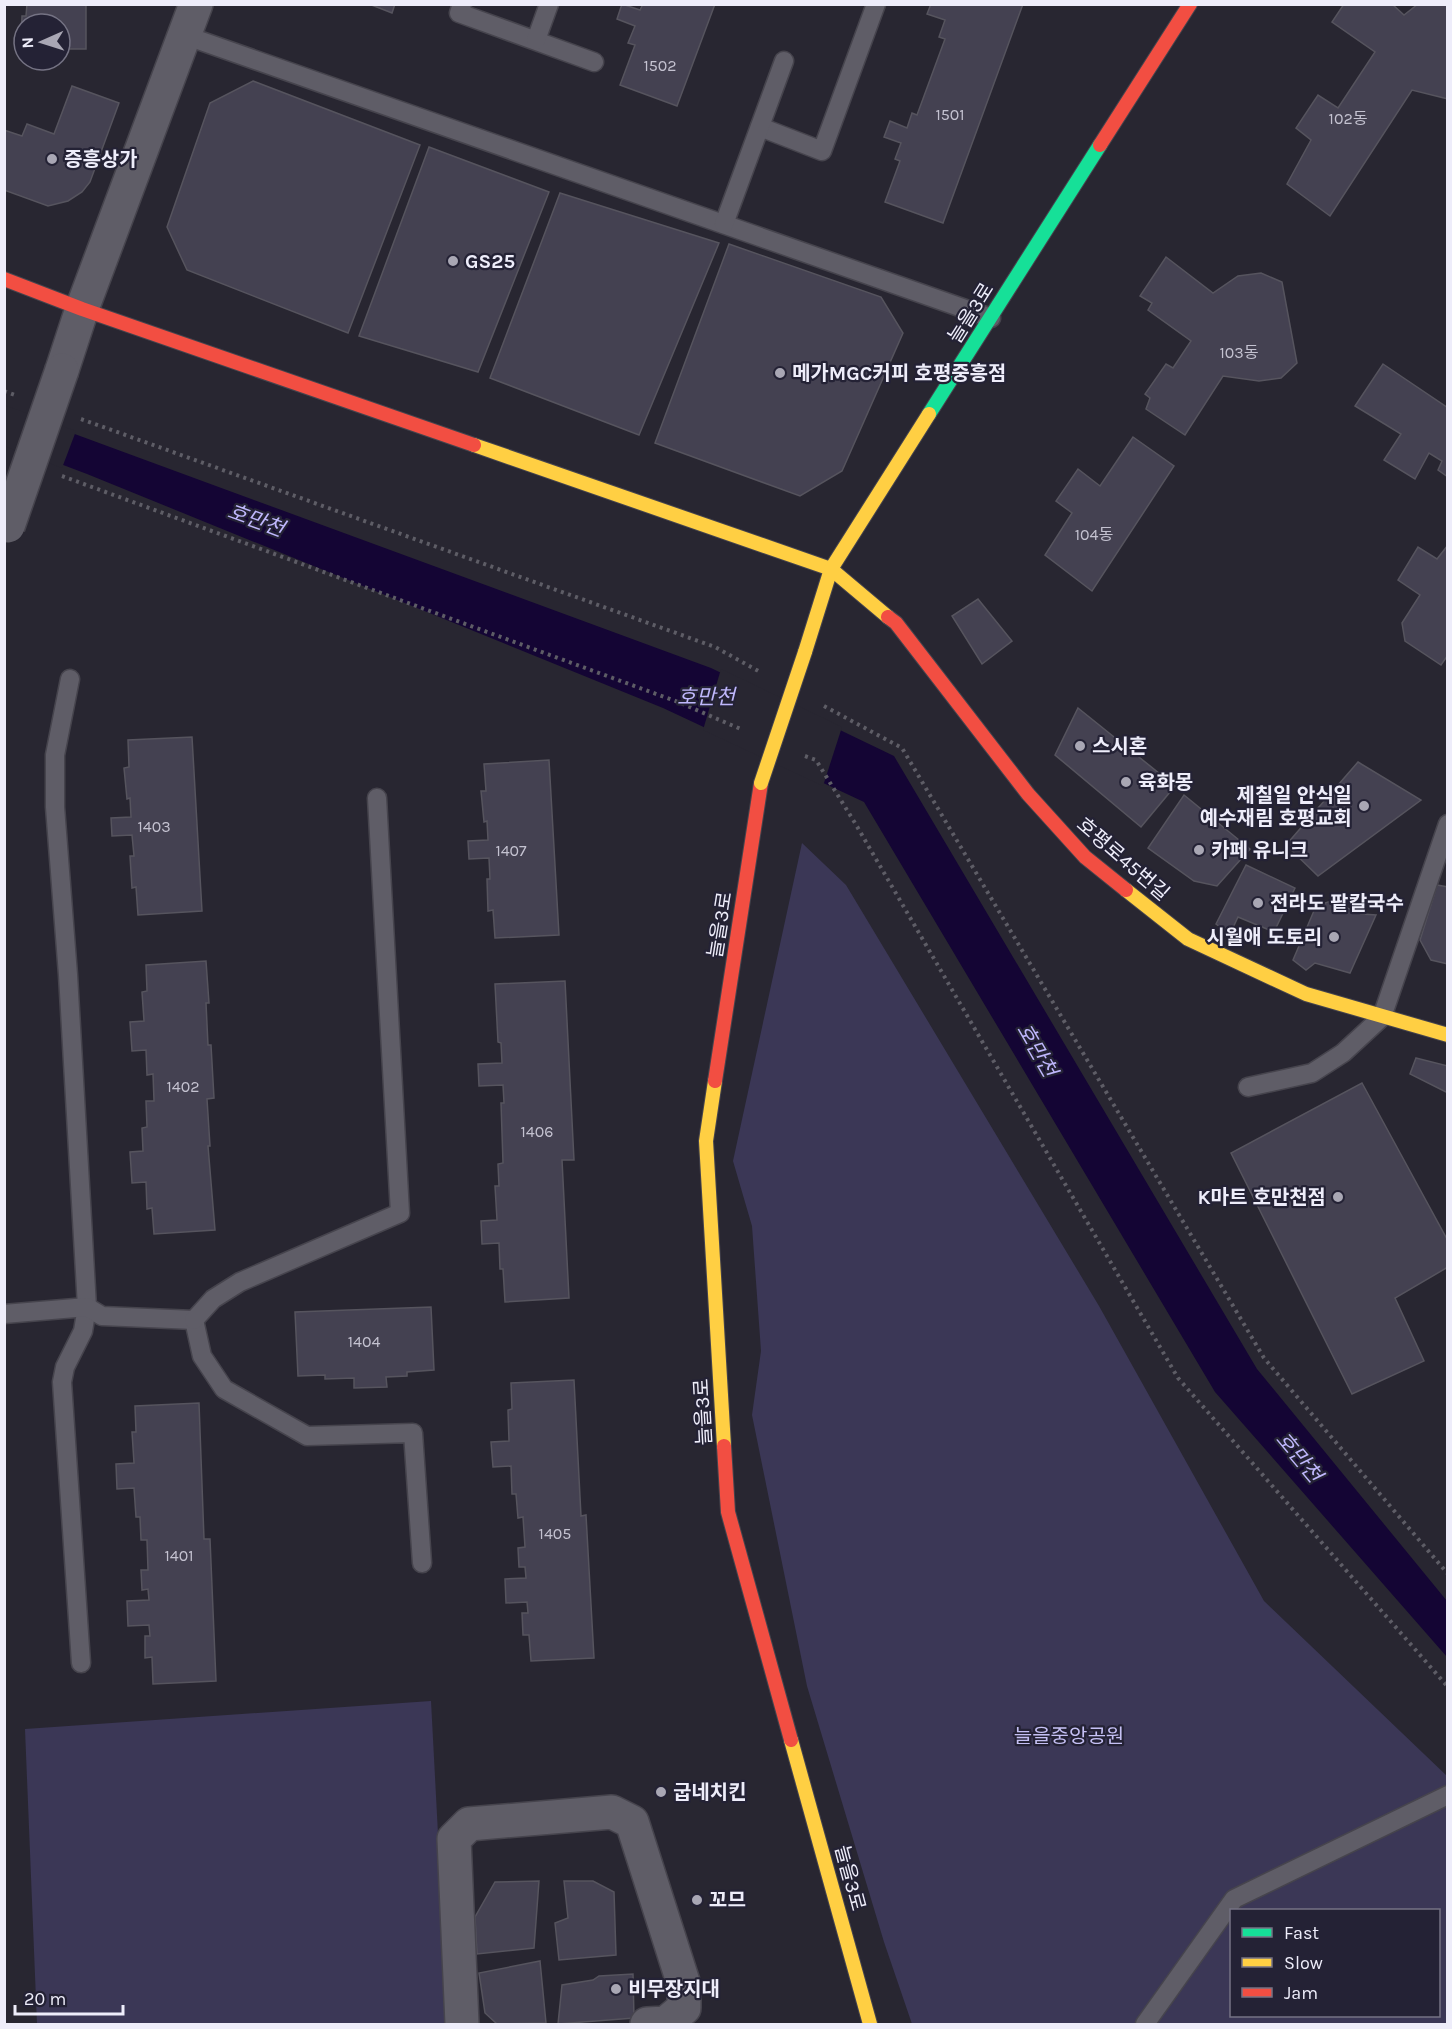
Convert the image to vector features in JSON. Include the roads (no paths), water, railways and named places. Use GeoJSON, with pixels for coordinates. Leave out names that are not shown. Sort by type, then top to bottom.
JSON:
{"type":"FeatureCollection","features":[{"type":"Feature","properties":{"kind":"street"},"geometry":{"type":"LineString","coordinates":[[6,534],[82,309],[196,4]]}},
{"type":"Feature","properties":{"kind":"street","name":"늘을3로"},"geometry":{"type":"LineString","coordinates":[[870,2025],[728,1512],[706,1141],[761,783],[831,569],[1190,4]]}},
{"type":"Feature","properties":{"kind":"street"},"geometry":{"type":"LineString","coordinates":[[4,279],[82,309],[831,569]]}},
{"type":"Feature","properties":{"kind":"street","name":"호평로45번길"},"geometry":{"type":"LineString","coordinates":[[831,569],[896,623],[1028,794],[1085,857],[1188,939],[1306,994],[1448,1035]]}},
{"type":"Feature","properties":{"kind":"street"},"geometry":{"type":"LineString","coordinates":[[462,2025],[454,1839],[469,1824],[612,1812],[632,1822],[684,1985],[684,2008],[666,2023],[647,2025]]}},
{"type":"Feature","properties":{"kind":"lane"},"geometry":{"type":"LineString","coordinates":[[462,4],[459,13],[594,62]]}},
{"type":"Feature","properties":{"kind":"lane"},"geometry":{"type":"LineString","coordinates":[[536,40],[549,4]]}},
{"type":"Feature","properties":{"kind":"lane"},"geometry":{"type":"LineString","coordinates":[[760,127],[822,151],[876,4]]}},
{"type":"Feature","properties":{"kind":"lane"},"geometry":{"type":"LineString","coordinates":[[184,35],[991,318]]}},
{"type":"Feature","properties":{"kind":"lane"},"geometry":{"type":"LineString","coordinates":[[724,224],[784,62]]}},
{"type":"Feature","properties":{"kind":"lane"},"geometry":{"type":"LineString","coordinates":[[70,679],[56,755],[55,807],[68,975],[87,1307],[83,1332],[65,1366],[62,1382],[81,1663]]}},
{"type":"Feature","properties":{"kind":"lane"},"geometry":{"type":"LineString","coordinates":[[194,1320],[213,1299],[240,1282],[400,1213],[377,798]]}},
{"type":"Feature","properties":{"kind":"lane"},"geometry":{"type":"LineString","coordinates":[[1248,1087],[1312,1073],[1343,1053],[1382,1017],[1448,824]]}},
{"type":"Feature","properties":{"kind":"lane"},"geometry":{"type":"LineString","coordinates":[[4,1314],[87,1307],[102,1316],[194,1320]]}},
{"type":"Feature","properties":{"kind":"lane"},"geometry":{"type":"LineString","coordinates":[[194,1320],[202,1356],[224,1389],[308,1436],[413,1433],[422,1563]]}},
{"type":"Feature","properties":{"kind":"lane"},"geometry":{"type":"LineString","coordinates":[[1145,2025],[1234,1899],[1446,1796]]}},
{"type":"Feature","properties":{"kind":"water","name":"호만천"},"geometry":{"type":"Polygon","coordinates":[[[4,408],[711,668],[894,756],[1257,1369],[1447,1601],[1447,1657],[1215,1392],[864,802],[663,708],[87,474],[5,443],[4,408]]]}},
{"type":"Feature","properties":{"kind":"place","name":"증흥상가"},"geometry":{"type":"Point","coordinates":[52,159]}},
{"type":"Feature","properties":{"kind":"place","name":"GS25"},"geometry":{"type":"Point","coordinates":[453,261]}},
{"type":"Feature","properties":{"kind":"place","name":"메가MGC커피 호평중흥점"},"geometry":{"type":"Point","coordinates":[780,373]}},
{"type":"Feature","properties":{"kind":"place","name":"스시혼"},"geometry":{"type":"Point","coordinates":[1080,746]}},
{"type":"Feature","properties":{"kind":"place","name":"육화몽"},"geometry":{"type":"Point","coordinates":[1126,782]}},
{"type":"Feature","properties":{"kind":"place","name":"제칠일 안식일 예수재림 호평교회"},"geometry":{"type":"Point","coordinates":[1364,806]}},
{"type":"Feature","properties":{"kind":"place","name":"카페 유니크"},"geometry":{"type":"Point","coordinates":[1199,850]}},
{"type":"Feature","properties":{"kind":"place","name":"전라도 팥칼국수"},"geometry":{"type":"Point","coordinates":[1258,903]}},
{"type":"Feature","properties":{"kind":"place","name":"시월애 도토리"},"geometry":{"type":"Point","coordinates":[1334,937]}},
{"type":"Feature","properties":{"kind":"place","name":"K마트 호만천점"},"geometry":{"type":"Point","coordinates":[1338,1197]}},
{"type":"Feature","properties":{"kind":"place","name":"굽네치킨"},"geometry":{"type":"Point","coordinates":[661,1792]}},
{"type":"Feature","properties":{"kind":"place","name":"꼬므"},"geometry":{"type":"Point","coordinates":[697,1900]}},
{"type":"Feature","properties":{"kind":"place","name":"비무장지대"},"geometry":{"type":"Point","coordinates":[616,1989]}},
{"type":"Feature","properties":{"kind":"park label","name":"늘을중앙공원"},"geometry":{"type":"Point","coordinates":[1069,1736]}}]}
